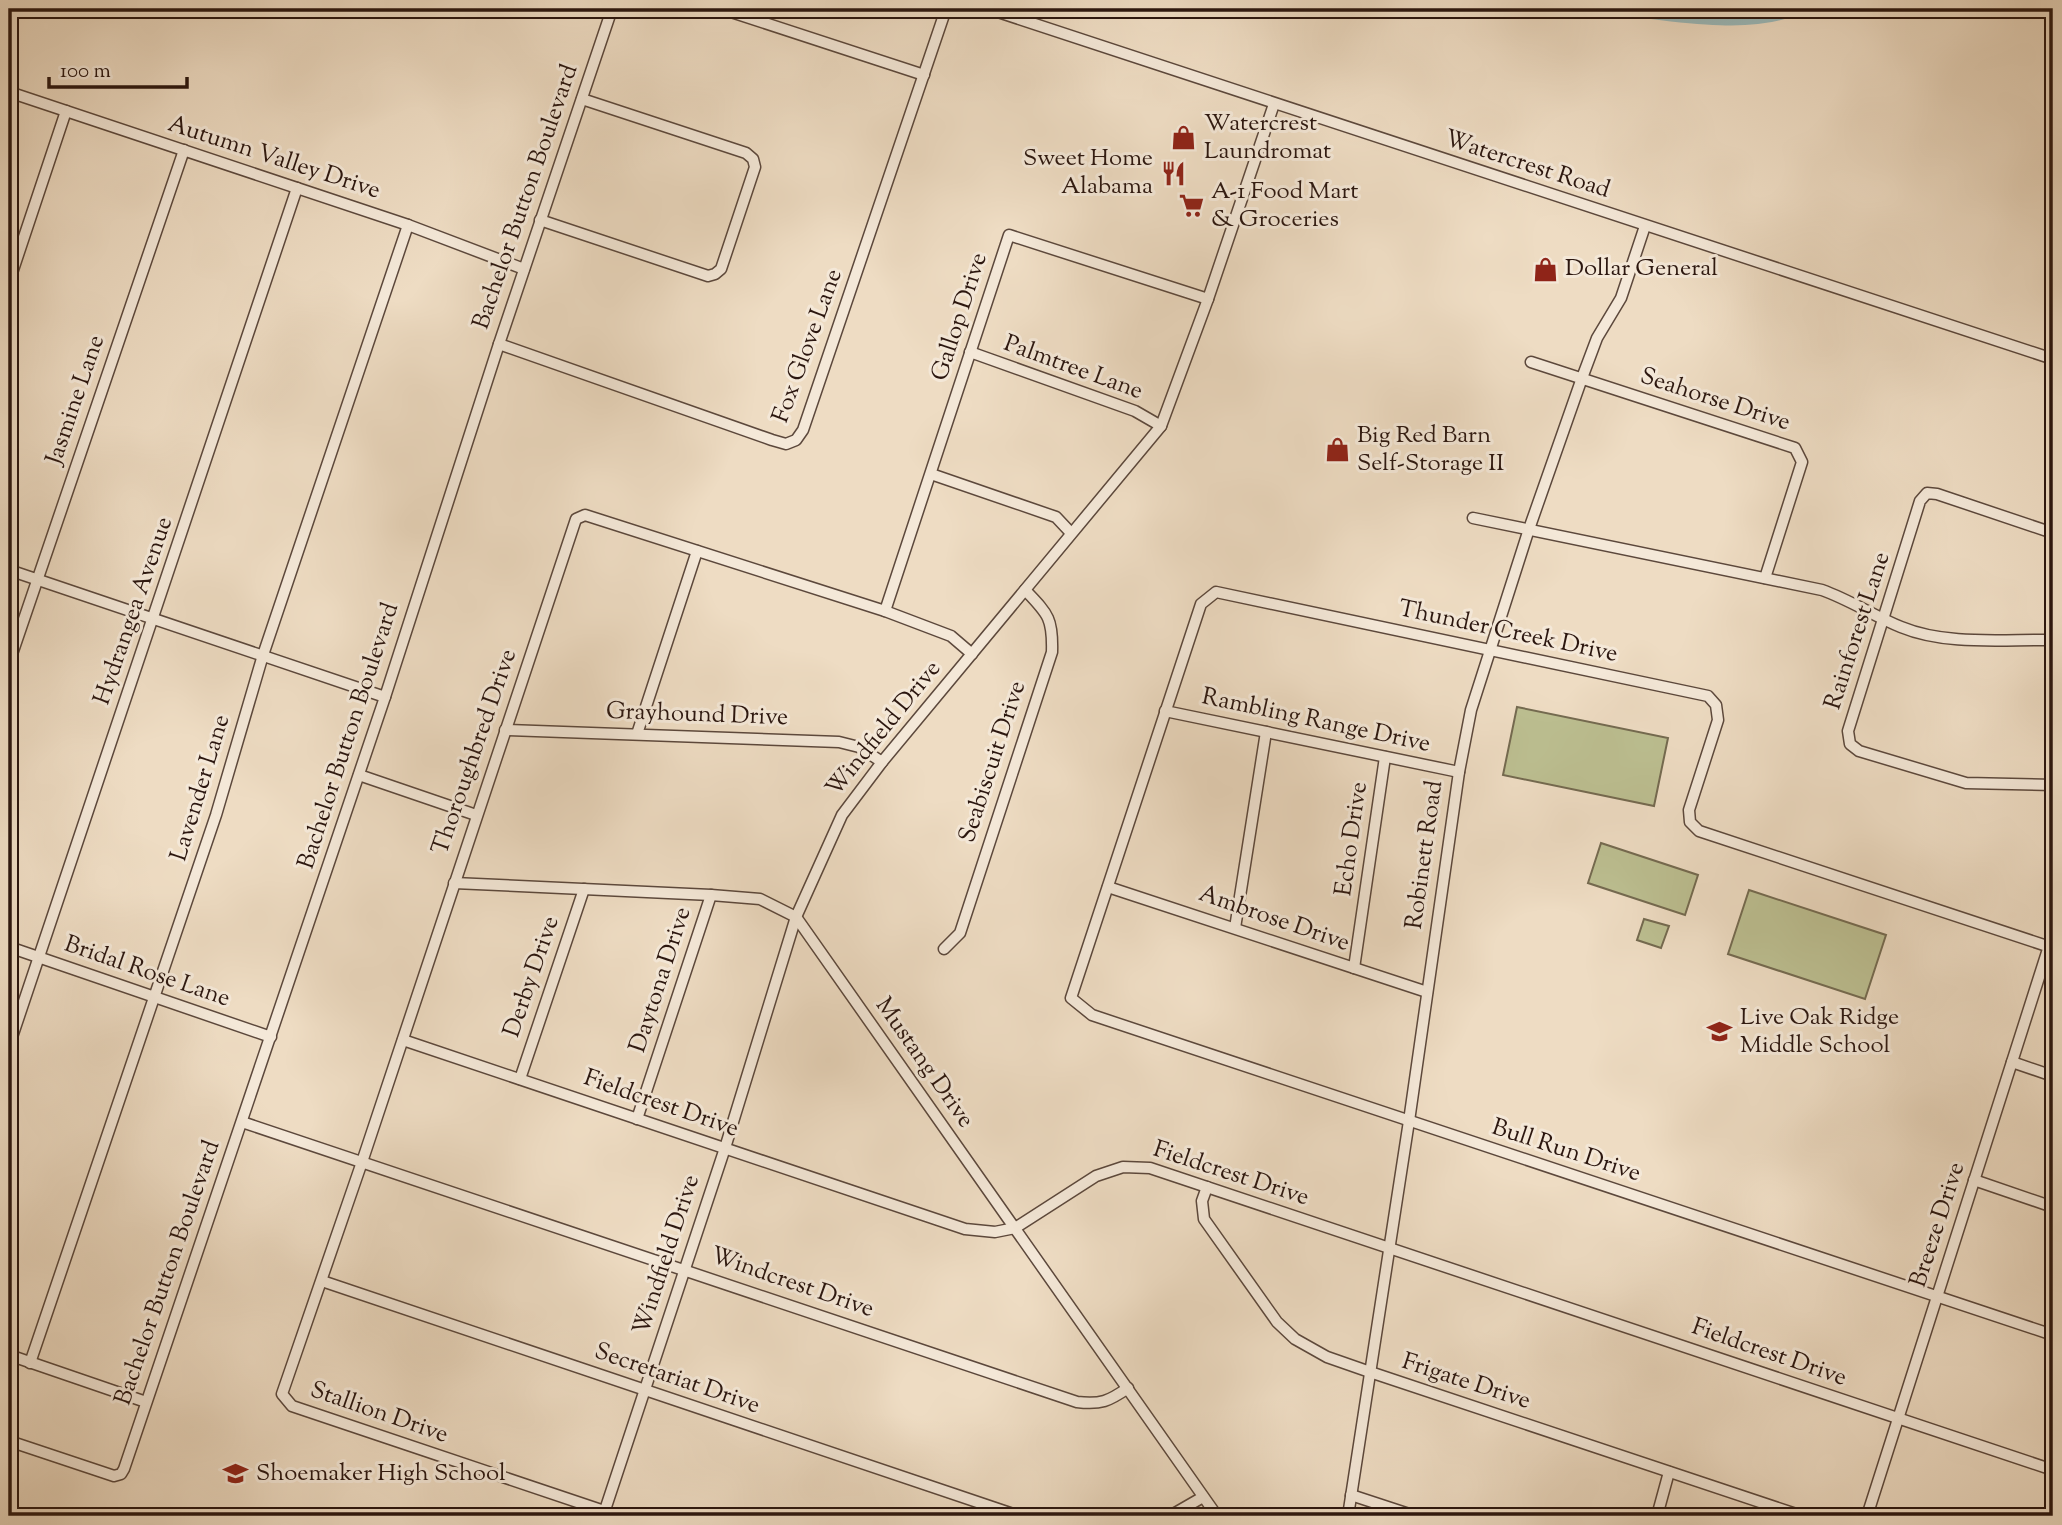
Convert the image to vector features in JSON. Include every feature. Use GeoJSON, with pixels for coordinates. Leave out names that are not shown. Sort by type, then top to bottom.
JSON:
{"type":"FeatureCollection","features":[{"type":"Feature","properties":{"kind":"street","name":"Bachelor Button Boulevard"},"geometry":{"type":"LineString","coordinates":[[9,1441],[114,1476],[121,1474],[124,1469],[386,697],[499,344],[612,9]]}},
{"type":"Feature","properties":{"kind":"street"},"geometry":{"type":"LineString","coordinates":[[722,9],[924,75]]}},
{"type":"Feature","properties":{"kind":"street","name":"Fox Glove Lane"},"geometry":{"type":"LineString","coordinates":[[499,344],[772,440],[786,444],[796,440],[803,430],[946,9]]}},
{"type":"Feature","properties":{"kind":"street","name":"Watercrest Road"},"geometry":{"type":"LineString","coordinates":[[989,9],[2053,359]]}},
{"type":"Feature","properties":{"kind":"street","name":"Autumn Valley Drive"},"geometry":{"type":"LineString","coordinates":[[9,92],[408,225],[524,269]]}},
{"type":"Feature","properties":{"kind":"street"},"geometry":{"type":"LineString","coordinates":[[540,220],[708,276],[721,269],[755,167],[753,159],[746,153],[582,99]]}},
{"type":"Feature","properties":{"kind":"street","name":"Windfield Drive"},"geometry":{"type":"LineString","coordinates":[[604,1514],[725,1148],[796,917],[842,815],[881,762],[1161,426],[1208,299],[1274,104]]}},
{"type":"Feature","properties":{"kind":"street"},"geometry":{"type":"LineString","coordinates":[[9,282],[66,111]]}},
{"type":"Feature","properties":{"kind":"street","name":"Jasmine Lane"},"geometry":{"type":"LineString","coordinates":[[9,663],[184,150]]}},
{"type":"Feature","properties":{"kind":"street","name":"Hydrangea Avenue"},"geometry":{"type":"LineString","coordinates":[[9,1046],[297,188]]}},
{"type":"Feature","properties":{"kind":"street","name":"Lavender Lane"},"geometry":{"type":"LineString","coordinates":[[30,1363],[216,815],[262,655],[408,225]]}},
{"type":"Feature","properties":{"kind":"street","name":"Robinett Road"},"geometry":{"type":"LineString","coordinates":[[1348,1516],[1459,772],[1471,710],[1529,529],[1582,378],[1597,338],[1621,298],[1645,226]]}},
{"type":"Feature","properties":{"kind":"street","name":"Gallop Drive"},"geometry":{"type":"LineString","coordinates":[[885,611],[1009,235],[1208,299]]}},
{"type":"Feature","properties":{"kind":"street","name":"Palmtree Lane"},"geometry":{"type":"LineString","coordinates":[[970,352],[1135,411],[1161,426]]}},
{"type":"Feature","properties":{"kind":"street","name":"Seahorse Drive"},"geometry":{"type":"LineString","coordinates":[[1531,362],[1795,449],[1802,462],[1765,578]]}},
{"type":"Feature","properties":{"kind":"street"},"geometry":{"type":"LineString","coordinates":[[931,474],[1056,517],[1071,533]]}},
{"type":"Feature","properties":{"kind":"street","name":"Rainforest Lane"},"geometry":{"type":"LineString","coordinates":[[2053,533],[1927,493],[1920,502],[1848,731],[1850,744],[1859,751],[1966,783],[2053,785]]}},
{"type":"Feature","properties":{"kind":"street","name":"Thoroughbred Drive"},"geometry":{"type":"LineString","coordinates":[[286,1401],[282,1394],[576,519],[585,515],[885,611],[951,636],[972,654]]}},
{"type":"Feature","properties":{"kind":"street"},"geometry":{"type":"LineString","coordinates":[[1473,517],[1822,590],[1853,602],[1903,628],[1937,636],[2053,640]]}},
{"type":"Feature","properties":{"kind":"street"},"geometry":{"type":"LineString","coordinates":[[637,734],[697,551]]}},
{"type":"Feature","properties":{"kind":"street"},"geometry":{"type":"LineString","coordinates":[[9,570],[386,697]]}},
{"type":"Feature","properties":{"kind":"street","name":"Seabiscuit Drive"},"geometry":{"type":"LineString","coordinates":[[944,949],[960,933],[1052,652],[1052,634],[1046,612],[1025,590]]}},
{"type":"Feature","properties":{"kind":"street","name":"Thunder Creek Drive"},"geometry":{"type":"LineString","coordinates":[[1071,999],[1201,604],[1216,592],[1708,696],[1716,705],[1717,720],[1689,810],[1690,822],[1699,831],[2051,947]]}},
{"type":"Feature","properties":{"kind":"street","name":"Rambling Range Drive"},"geometry":{"type":"LineString","coordinates":[[1166,711],[1459,772]]}},
{"type":"Feature","properties":{"kind":"street","name":"Grayhound Drive"},"geometry":{"type":"LineString","coordinates":[[505,730],[839,741],[859,747],[881,762]]}},
{"type":"Feature","properties":{"kind":"street"},"geometry":{"type":"LineString","coordinates":[[1235,928],[1266,732]]}},
{"type":"Feature","properties":{"kind":"street","name":"Echo Drive"},"geometry":{"type":"LineString","coordinates":[[1354,968],[1385,757]]}},
{"type":"Feature","properties":{"kind":"street"},"geometry":{"type":"LineString","coordinates":[[359,775],[477,815]]}},
{"type":"Feature","properties":{"kind":"street","name":"Mustang Drive"},"geometry":{"type":"LineString","coordinates":[[453,883],[760,899],[796,917],[1217,1516]]}},
{"type":"Feature","properties":{"kind":"street","name":"Ambrose Drive"},"geometry":{"type":"LineString","coordinates":[[1108,887],[1427,992]]}},
{"type":"Feature","properties":{"kind":"street","name":"Derby Drive"},"geometry":{"type":"LineString","coordinates":[[520,1079],[584,889]]}},
{"type":"Feature","properties":{"kind":"street","name":"Daytona Drive"},"geometry":{"type":"LineString","coordinates":[[637,1119],[712,895]]}},
{"type":"Feature","properties":{"kind":"street","name":"Bridal Rose Lane"},"geometry":{"type":"LineString","coordinates":[[9,947],[271,1037]]}},
{"type":"Feature","properties":{"kind":"street","name":"Breeze Drive"},"geometry":{"type":"LineString","coordinates":[[1867,1516],[2051,947]]}},
{"type":"Feature","properties":{"kind":"street","name":"Bull Run Drive"},"geometry":{"type":"LineString","coordinates":[[1071,999],[1092,1016],[2053,1335]]}},
{"type":"Feature","properties":{"kind":"street","name":"Fieldcrest Drive"},"geometry":{"type":"LineString","coordinates":[[403,1040],[965,1229],[982,1232],[1015,1228],[1096,1176],[1123,1167],[1150,1168],[2053,1470]]}},
{"type":"Feature","properties":{"kind":"street"},"geometry":{"type":"LineString","coordinates":[[2012,1062],[2053,1076]]}},
{"type":"Feature","properties":{"kind":"street","name":"Windcrest Drive"},"geometry":{"type":"LineString","coordinates":[[242,1122],[1077,1402],[1091,1404],[1108,1401],[1128,1388]]}},
{"type":"Feature","properties":{"kind":"street"},"geometry":{"type":"LineString","coordinates":[[1974,1180],[2053,1207]]}},
{"type":"Feature","properties":{"kind":"street","name":"Frigate Drive"},"geometry":{"type":"LineString","coordinates":[[1207,1187],[1202,1201],[1205,1219],[1278,1322],[1294,1339],[1311,1350],[1801,1516]]}},
{"type":"Feature","properties":{"kind":"street","name":"Secretariat Drive"},"geometry":{"type":"LineString","coordinates":[[321,1281],[1019,1516]]}},
{"type":"Feature","properties":{"kind":"street"},"geometry":{"type":"LineString","coordinates":[[9,1355],[146,1402]]}},
{"type":"Feature","properties":{"kind":"street","name":"Stallion Drive"},"geometry":{"type":"LineString","coordinates":[[286,1401],[292,1406],[604,1514],[620,1516]]}},
{"type":"Feature","properties":{"kind":"street"},"geometry":{"type":"LineString","coordinates":[[1657,1516],[1669,1472]]}},
{"type":"Feature","properties":{"kind":"street"},"geometry":{"type":"LineString","coordinates":[[1351,1495],[1415,1516]]}},
{"type":"Feature","properties":{"kind":"street"},"geometry":{"type":"LineString","coordinates":[[1170,1516],[1203,1497]]}},
{"type":"Feature","properties":{"kind":"green space"},"geometry":{"type":"Polygon","coordinates":[[[1517,707],[1668,738],[1654,806],[1503,775],[1517,707]]]}},
{"type":"Feature","properties":{"kind":"green space"},"geometry":{"type":"Polygon","coordinates":[[[1601,843],[1698,875],[1685,915],[1588,883],[1601,843]]]}},
{"type":"Feature","properties":{"kind":"green space"},"geometry":{"type":"Polygon","coordinates":[[[1749,890],[1886,935],[1865,999],[1728,954],[1749,890]]]}},
{"type":"Feature","properties":{"kind":"green space"},"geometry":{"type":"Polygon","coordinates":[[[1644,919],[1669,926],[1661,948],[1637,940],[1644,919]]]}},
{"type":"Feature","properties":{"kind":"waterway"},"geometry":{"type":"LineString","coordinates":[[1652,10],[1738,16],[1786,9]]}},
{"type":"Feature","properties":{"kind":"place","name":"Watercrest Laundromat"},"geometry":{"type":"Point","coordinates":[1184,138]}},
{"type":"Feature","properties":{"kind":"place","name":"Sweet Home Alabama"},"geometry":{"type":"Point","coordinates":[1173,173]}},
{"type":"Feature","properties":{"kind":"place","name":"A-1 Food Mart & Groceries"},"geometry":{"type":"Point","coordinates":[1191,206]}},
{"type":"Feature","properties":{"kind":"place","name":"Dollar General"},"geometry":{"type":"Point","coordinates":[1545,269]}},
{"type":"Feature","properties":{"kind":"place","name":"Big Red Barn Self-Storage II"},"geometry":{"type":"Point","coordinates":[1337,450]}},
{"type":"Feature","properties":{"kind":"place","name":"Live Oak Ridge Middle School"},"geometry":{"type":"Point","coordinates":[1720,1032]}},
{"type":"Feature","properties":{"kind":"place","name":"Shoemaker High School"},"geometry":{"type":"Point","coordinates":[236,1474]}}]}
